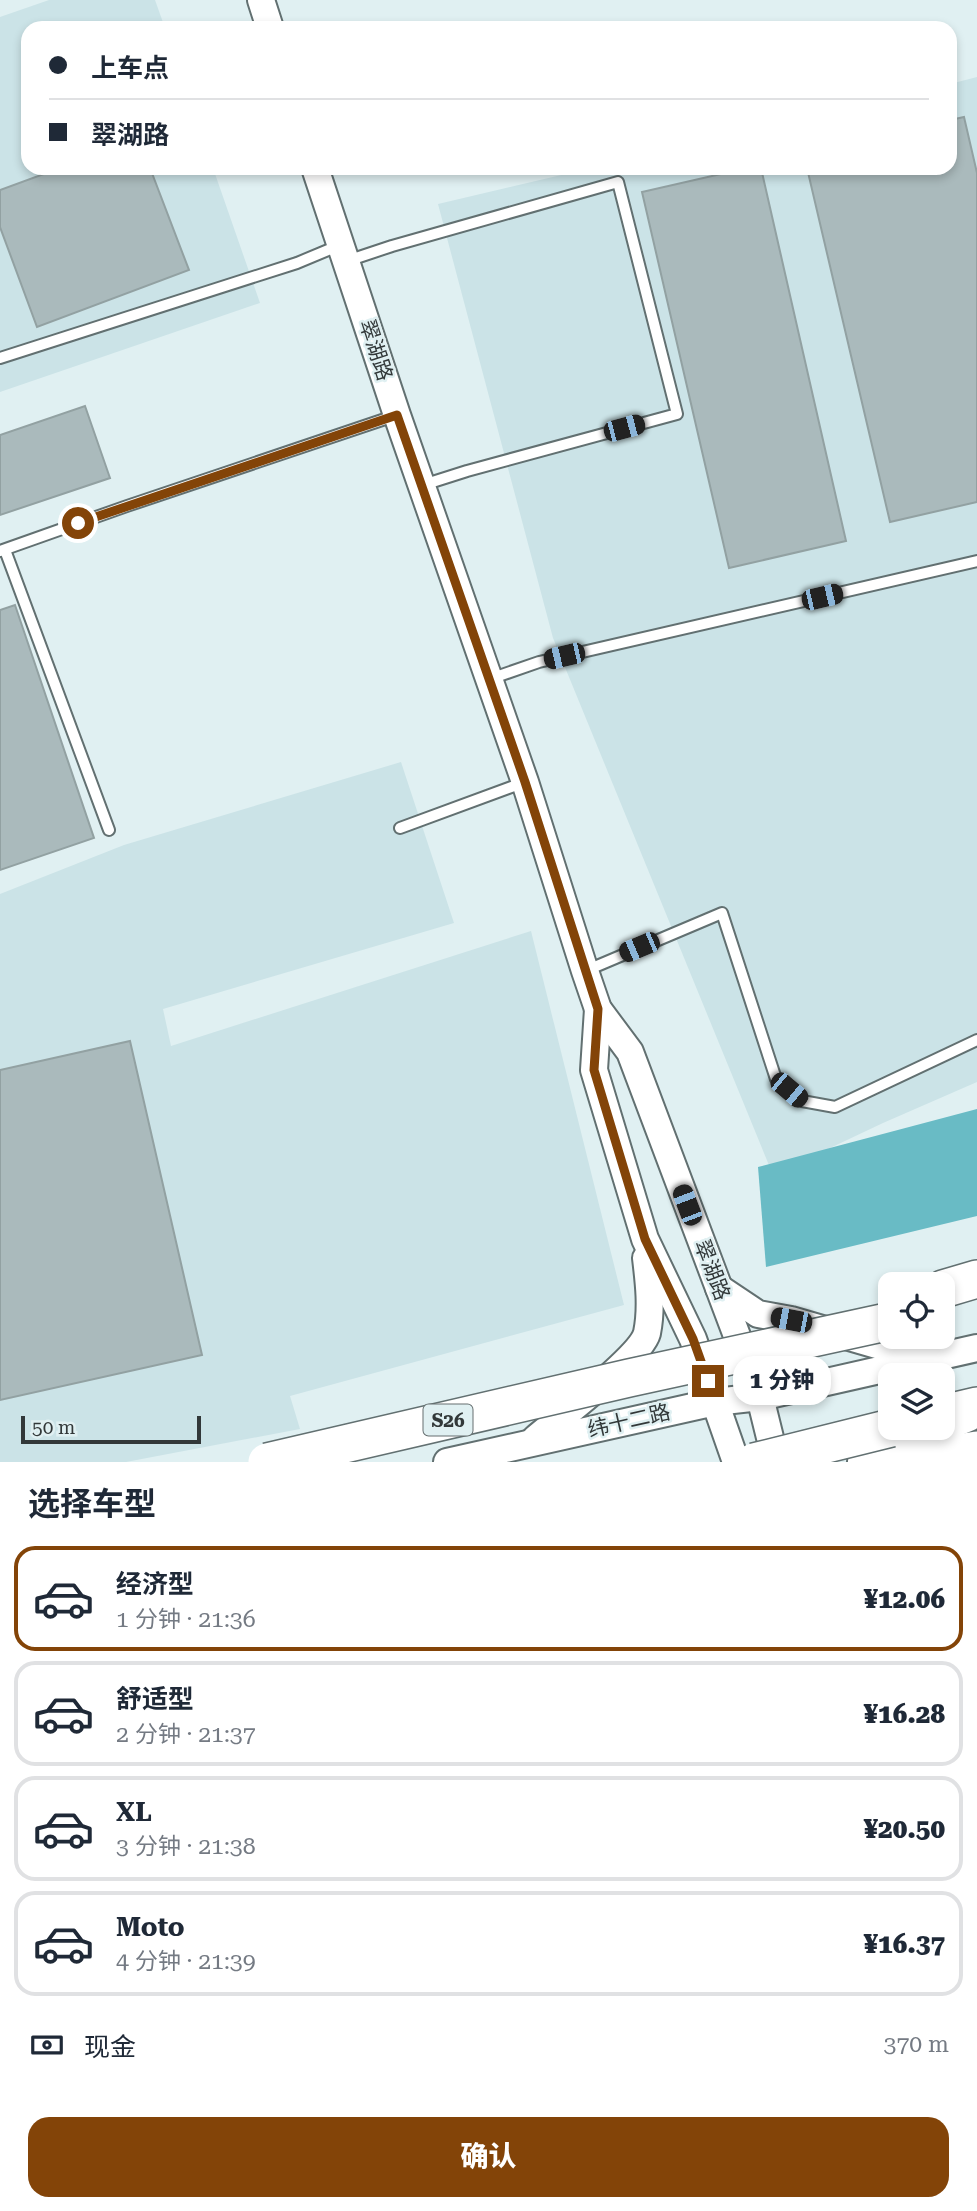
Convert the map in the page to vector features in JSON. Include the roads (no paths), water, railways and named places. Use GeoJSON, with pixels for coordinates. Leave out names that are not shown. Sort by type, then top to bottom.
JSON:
{"type":"FeatureCollection","features":[{"type":"Feature","properties":{"kind":"highway"},"geometry":{"type":"LineString","coordinates":[[955,1285],[977,1279]]}},
{"type":"Feature","properties":{"kind":"highway"},"geometry":{"type":"LineString","coordinates":[[955,1307],[977,1302]]}},
{"type":"Feature","properties":{"kind":"highway"},"geometry":{"type":"LineString","coordinates":[[629,1378],[878,1308]]}},
{"type":"Feature","properties":{"kind":"highway"},"geometry":{"type":"LineString","coordinates":[[629,1378],[878,1324]]}},
{"type":"Feature","properties":{"kind":"highway","name":"S26"},"geometry":{"type":"LineString","coordinates":[[267,1462],[629,1378]]}},
{"type":"Feature","properties":{"kind":"highway"},"geometry":{"type":"LineString","coordinates":[[955,1410],[977,1405]]}},
{"type":"Feature","properties":{"kind":"highway"},"geometry":{"type":"LineString","coordinates":[[749,1459],[878,1428]]}},
{"type":"Feature","properties":{"kind":"highway"},"geometry":{"type":"LineString","coordinates":[[903,1462],[977,1450]]}},
{"type":"Feature","properties":{"kind":"street"},"geometry":{"type":"LineString","coordinates":[[261,0],[268,21]]}},
{"type":"Feature","properties":{"kind":"street","name":"翠湖路"},"geometry":{"type":"LineString","coordinates":[[317,175],[397,415],[525,782],[598,1009],[630,1052],[760,1397],[749,1459]]}},
{"type":"Feature","properties":{"kind":"street","name":"翠湖路"},"geometry":{"type":"LineString","coordinates":[[598,1009],[594,1070],[645,1239],[693,1339],[715,1402],[749,1459]]}},
{"type":"Feature","properties":{"kind":"street"},"geometry":{"type":"LineString","coordinates":[[530,1443],[622,1367],[646,1336],[650,1294],[645,1239]]}},
{"type":"Feature","properties":{"kind":"street"},"geometry":{"type":"LineString","coordinates":[[719,1288],[758,1314],[791,1320],[927,1360]]}},
{"type":"Feature","properties":{"kind":"street","name":"纬十二路"},"geometry":{"type":"LineString","coordinates":[[447,1462],[715,1402],[760,1397],[977,1348]]}},
{"type":"Feature","properties":{"kind":"street"},"geometry":{"type":"LineString","coordinates":[[861,1462],[977,1415]]}},
{"type":"Feature","properties":{"kind":"lane"},"geometry":{"type":"LineString","coordinates":[[0,358],[297,263],[392,246],[618,182],[677,414],[467,471],[422,486]]}},
{"type":"Feature","properties":{"kind":"lane"},"geometry":{"type":"LineString","coordinates":[[109,830],[2,551],[397,415]]}},
{"type":"Feature","properties":{"kind":"lane"},"geometry":{"type":"LineString","coordinates":[[489,679],[539,662],[977,561]]}},
{"type":"Feature","properties":{"kind":"lane"},"geometry":{"type":"LineString","coordinates":[[400,828],[525,782]]}},
{"type":"Feature","properties":{"kind":"lane"},"geometry":{"type":"LineString","coordinates":[[585,971],[722,913],[776,1079],[802,1101],[835,1107],[977,1040]]}}]}
